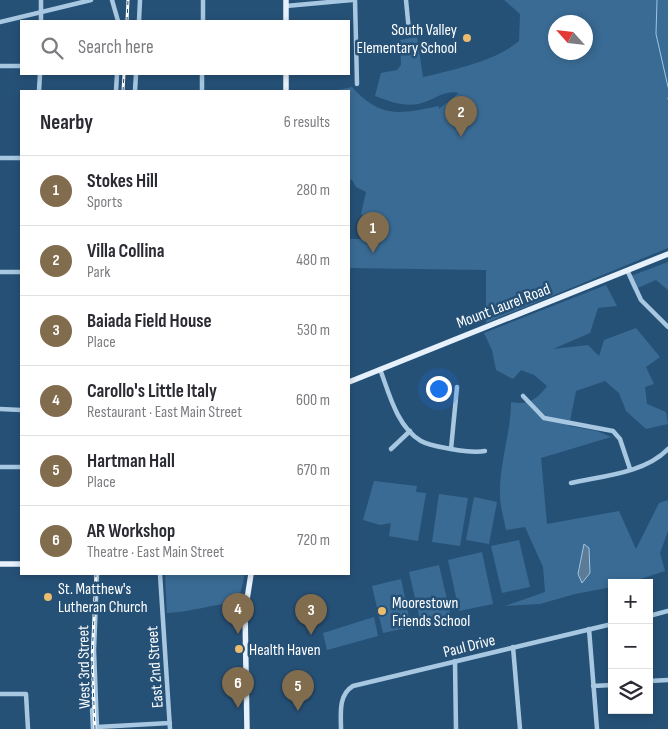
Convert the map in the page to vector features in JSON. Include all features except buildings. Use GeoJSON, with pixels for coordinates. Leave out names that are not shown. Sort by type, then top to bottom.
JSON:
{"type":"FeatureCollection","features":[{"type":"Feature","properties":{"kind":"main road"},"geometry":{"type":"LineString","coordinates":[[286,3],[286,20]]}},
{"type":"Feature","properties":{"kind":"main road"},"geometry":{"type":"LineString","coordinates":[[286,75],[286,90]]}},
{"type":"Feature","properties":{"kind":"main road","name":"Mount Laurel Road"},"geometry":{"type":"LineString","coordinates":[[350,382],[628,272],[668,254]]}},
{"type":"Feature","properties":{"kind":"main road"},"geometry":{"type":"LineString","coordinates":[[0,564],[20,564]]}},
{"type":"Feature","properties":{"kind":"main road"},"geometry":{"type":"LineString","coordinates":[[247,729],[245,612],[251,575]]}},
{"type":"Feature","properties":{"kind":"street"},"geometry":{"type":"LineString","coordinates":[[41,20],[42,0]]}},
{"type":"Feature","properties":{"kind":"street"},"geometry":{"type":"LineString","coordinates":[[0,22],[91,0]]}},
{"type":"Feature","properties":{"kind":"street"},"geometry":{"type":"LineString","coordinates":[[112,0],[118,20]]}},
{"type":"Feature","properties":{"kind":"street"},"geometry":{"type":"LineString","coordinates":[[139,20],[140,0]]}},
{"type":"Feature","properties":{"kind":"street"},"geometry":{"type":"LineString","coordinates":[[203,0],[203,20]]}},
{"type":"Feature","properties":{"kind":"street"},"geometry":{"type":"LineString","coordinates":[[286,3],[353,0],[357,84]]}},
{"type":"Feature","properties":{"kind":"street"},"geometry":{"type":"LineString","coordinates":[[406,0],[410,31]]}},
{"type":"Feature","properties":{"kind":"street"},"geometry":{"type":"LineString","coordinates":[[0,66],[20,66]]}},
{"type":"Feature","properties":{"kind":"street"},"geometry":{"type":"LineString","coordinates":[[39,90],[40,75]]}},
{"type":"Feature","properties":{"kind":"street"},"geometry":{"type":"LineString","coordinates":[[116,90],[117,75]]}},
{"type":"Feature","properties":{"kind":"street"},"geometry":{"type":"LineString","coordinates":[[135,90],[136,75]]}},
{"type":"Feature","properties":{"kind":"street"},"geometry":{"type":"LineString","coordinates":[[202,75],[202,90]]}},
{"type":"Feature","properties":{"kind":"street"},"geometry":{"type":"LineString","coordinates":[[0,158],[20,158]]}},
{"type":"Feature","properties":{"kind":"street"},"geometry":{"type":"LineString","coordinates":[[0,272],[20,272]]}},
{"type":"Feature","properties":{"kind":"street"},"geometry":{"type":"LineString","coordinates":[[628,272],[641,300],[668,327]]}},
{"type":"Feature","properties":{"kind":"street"},"geometry":{"type":"LineString","coordinates":[[380,369],[396,411],[410,432],[423,442],[451,449],[485,451]]}},
{"type":"Feature","properties":{"kind":"street"},"geometry":{"type":"LineString","coordinates":[[451,449],[457,387]]}},
{"type":"Feature","properties":{"kind":"street"},"geometry":{"type":"LineString","coordinates":[[522,396],[544,418],[594,425],[613,431],[620,439],[630,469]]}},
{"type":"Feature","properties":{"kind":"street"},"geometry":{"type":"LineString","coordinates":[[0,409],[20,410]]}},
{"type":"Feature","properties":{"kind":"street"},"geometry":{"type":"LineString","coordinates":[[391,449],[410,432]]}},
{"type":"Feature","properties":{"kind":"street"},"geometry":{"type":"LineString","coordinates":[[571,484],[650,463],[668,448]]}},
{"type":"Feature","properties":{"kind":"street"},"geometry":{"type":"LineString","coordinates":[[0,467],[20,467]]}},
{"type":"Feature","properties":{"kind":"street","name":"West 3rd Street"},"geometry":{"type":"LineString","coordinates":[[96,728],[94,650],[98,575]]}},
{"type":"Feature","properties":{"kind":"street","name":"East 2nd Street"},"geometry":{"type":"LineString","coordinates":[[160,575],[170,726]]}},
{"type":"Feature","properties":{"kind":"street"},"geometry":{"type":"LineString","coordinates":[[653,615],[668,611]]}},
{"type":"Feature","properties":{"kind":"street","name":"Paul Drive"},"geometry":{"type":"LineString","coordinates":[[341,729],[342,702],[346,692],[354,686],[608,625]]}},
{"type":"Feature","properties":{"kind":"street"},"geometry":{"type":"LineString","coordinates":[[589,629],[596,729]]}},
{"type":"Feature","properties":{"kind":"street"},"geometry":{"type":"LineString","coordinates":[[513,647],[520,729]]}},
{"type":"Feature","properties":{"kind":"street"},"geometry":{"type":"LineString","coordinates":[[454,661],[456,729]]}},
{"type":"Feature","properties":{"kind":"street"},"geometry":{"type":"LineString","coordinates":[[653,681],[668,680]]}},
{"type":"Feature","properties":{"kind":"street","name":"West 3rd Street"},"geometry":{"type":"LineString","coordinates":[[90,685],[96,728]]}},
{"type":"Feature","properties":{"kind":"street"},"geometry":{"type":"LineString","coordinates":[[593,686],[608,685]]}},
{"type":"Feature","properties":{"kind":"street"},"geometry":{"type":"LineString","coordinates":[[0,694],[26,694],[28,729]]}},
{"type":"Feature","properties":{"kind":"street"},"geometry":{"type":"LineString","coordinates":[[96,728],[170,726]]}},
{"type":"Feature","properties":{"kind":"shaded area"},"geometry":{"type":"Polygon","coordinates":[[[504,0],[668,0],[668,248],[486,323],[486,270],[350,268],[350,239],[369,239],[374,230],[379,236],[384,236],[361,214],[366,192],[356,187],[350,179],[350,90],[338,90],[352,87],[372,105],[392,112],[413,111],[439,106],[439,109],[459,93],[443,94],[423,103],[413,105],[396,103],[375,96],[381,73],[397,70],[401,65],[400,40],[417,37],[423,77],[473,64],[509,48],[519,41],[520,14],[504,0]]]}},
{"type":"Feature","properties":{"kind":"shaded area"},"geometry":{"type":"Polygon","coordinates":[[[668,262],[668,290],[656,280],[633,290],[628,277],[668,262]]]}},
{"type":"Feature","properties":{"kind":"shaded area"},"geometry":{"type":"Polygon","coordinates":[[[606,285],[617,306],[598,308],[590,333],[553,349],[588,345],[599,356],[604,340],[636,328],[660,357],[646,367],[654,384],[645,387],[647,404],[666,412],[668,424],[646,429],[626,411],[619,393],[605,381],[576,391],[569,426],[597,431],[611,437],[541,458],[547,524],[619,511],[636,549],[659,503],[668,500],[668,531],[660,553],[665,571],[640,579],[608,579],[608,588],[575,594],[540,604],[505,606],[545,592],[543,567],[525,527],[506,530],[501,508],[500,483],[511,402],[522,403],[532,400],[540,395],[547,386],[534,375],[521,370],[513,379],[496,370],[492,350],[484,333],[606,285]]]}},
{"type":"Feature","properties":{"kind":"shaded area"},"geometry":{"type":"Polygon","coordinates":[[[374,481],[417,486],[416,492],[426,493],[418,541],[389,536],[391,523],[380,525],[363,520],[374,481]]]}},
{"type":"Feature","properties":{"kind":"shaded area"},"geometry":{"type":"Polygon","coordinates":[[[439,494],[468,498],[460,546],[432,542],[439,494]]]}},
{"type":"Feature","properties":{"kind":"shaded area"},"geometry":{"type":"Polygon","coordinates":[[[474,497],[497,502],[489,544],[466,540],[474,497]]]}},
{"type":"Feature","properties":{"kind":"shaded area"},"geometry":{"type":"Polygon","coordinates":[[[519,540],[530,587],[502,593],[491,546],[519,540]]]}},
{"type":"Feature","properties":{"kind":"shaded area"},"geometry":{"type":"Polygon","coordinates":[[[584,544],[589,548],[590,573],[582,583],[578,574],[584,544]]]}},
{"type":"Feature","properties":{"kind":"shaded area"},"geometry":{"type":"Polygon","coordinates":[[[482,552],[493,604],[459,611],[448,560],[482,552]]]}},
{"type":"Feature","properties":{"kind":"shaded area"},"geometry":{"type":"Polygon","coordinates":[[[439,565],[451,617],[421,624],[409,572],[439,565]]]}},
{"type":"Feature","properties":{"kind":"shaded area"},"geometry":{"type":"Polygon","coordinates":[[[165,575],[245,575],[238,602],[167,613],[165,575]]]}},
{"type":"Feature","properties":{"kind":"shaded area"},"geometry":{"type":"Polygon","coordinates":[[[401,579],[411,627],[383,633],[372,586],[401,579]]]}},
{"type":"Feature","properties":{"kind":"shaded area"},"geometry":{"type":"Polygon","coordinates":[[[374,617],[378,636],[327,650],[323,633],[374,617]]]}},
{"type":"Feature","properties":{"kind":"waterway"},"geometry":{"type":"LineString","coordinates":[[657,0],[656,34],[668,87]]}},
{"type":"Feature","properties":{"kind":"railway"},"geometry":{"type":"LineString","coordinates":[[127,20],[128,0]]}},
{"type":"Feature","properties":{"kind":"railway"},"geometry":{"type":"LineString","coordinates":[[123,90],[124,75]]}},
{"type":"Feature","properties":{"kind":"railway"},"geometry":{"type":"LineString","coordinates":[[95,729],[92,658],[96,575]]}},
{"type":"Feature","properties":{"kind":"place","name":"South Valley Elementary School"},"geometry":{"type":"Point","coordinates":[467,38]}},
{"type":"Feature","properties":{"kind":"place","name":"Villa Collina"},"geometry":{"type":"Point","coordinates":[461,137]}},
{"type":"Feature","properties":{"kind":"place","name":"Stokes Hill"},"geometry":{"type":"Point","coordinates":[373,253]}},
{"type":"Feature","properties":{"kind":"place","name":"St. Matthew's Lutheran Church"},"geometry":{"type":"Point","coordinates":[48,597]}},
{"type":"Feature","properties":{"kind":"place","name":"Moorestown Friends School"},"geometry":{"type":"Point","coordinates":[382,611]}},
{"type":"Feature","properties":{"kind":"place","name":"Carollo's Little Italy"},"geometry":{"type":"Point","coordinates":[238,634]}},
{"type":"Feature","properties":{"kind":"place","name":"Baiada Field House"},"geometry":{"type":"Point","coordinates":[311,635]}},
{"type":"Feature","properties":{"kind":"place","name":"Health Haven"},"geometry":{"type":"Point","coordinates":[239,649]}},
{"type":"Feature","properties":{"kind":"place","name":"AR Workshop"},"geometry":{"type":"Point","coordinates":[238,708]}},
{"type":"Feature","properties":{"kind":"place","name":"Hartman Hall"},"geometry":{"type":"Point","coordinates":[298,711]}}]}
